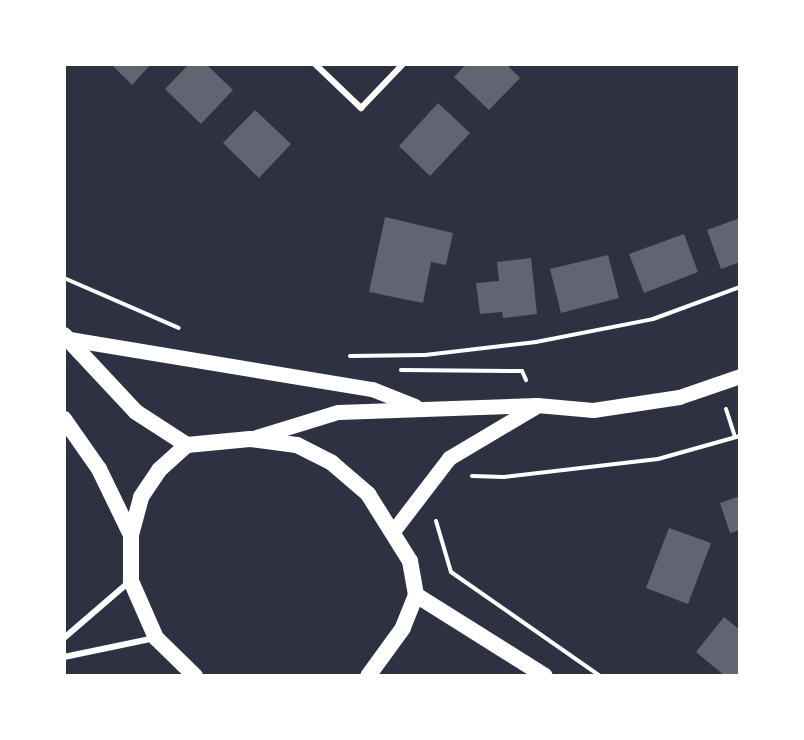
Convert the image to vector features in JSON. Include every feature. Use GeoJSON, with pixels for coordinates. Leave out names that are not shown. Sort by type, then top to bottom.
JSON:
{"type":"FeatureCollection","features":[{"type":"Feature","properties":{"kind":"highway"},"geometry":{"type":"LineString","coordinates":[[67,337],[136,412],[187,445]]}},
{"type":"Feature","properties":{"kind":"highway"},"geometry":{"type":"LineString","coordinates":[[64,419],[99,469],[131,535]]}},
{"type":"Feature","properties":{"kind":"highway"},"geometry":{"type":"LineString","coordinates":[[195,675],[156,638],[131,580],[131,535],[141,497],[159,470],[187,445],[250,439],[297,444],[332,463],[368,494],[394,530],[410,561],[416,595],[404,628],[368,675]]}},
{"type":"Feature","properties":{"kind":"highway"},"geometry":{"type":"LineString","coordinates":[[416,595],[545,675]]}},
{"type":"Feature","properties":{"kind":"main road"},"geometry":{"type":"LineString","coordinates":[[67,337],[372,389],[419,408]]}},
{"type":"Feature","properties":{"kind":"main road"},"geometry":{"type":"LineString","coordinates":[[250,439],[338,412],[537,405],[604,408],[679,397],[740,376]]}},
{"type":"Feature","properties":{"kind":"main road"},"geometry":{"type":"LineString","coordinates":[[394,530],[449,458],[537,405]]}},
{"type":"Feature","properties":{"kind":"street"},"geometry":{"type":"LineString","coordinates":[[315,64],[361,108],[403,64]]}},
{"type":"Feature","properties":{"kind":"street"},"geometry":{"type":"LineString","coordinates":[[64,638],[131,580]]}},
{"type":"Feature","properties":{"kind":"street"},"geometry":{"type":"LineString","coordinates":[[64,657],[156,638]]}},
{"type":"Feature","properties":{"kind":"path"},"geometry":{"type":"LineString","coordinates":[[347,356],[425,355],[536,342],[653,319],[740,287]]}},
{"type":"Feature","properties":{"kind":"path"},"geometry":{"type":"LineString","coordinates":[[463,476],[504,477],[658,459],[740,436]]}},
{"type":"Feature","properties":{"kind":"path"},"geometry":{"type":"LineString","coordinates":[[451,572],[600,675]]}},
{"type":"Feature","properties":{"kind":"building"},"geometry":{"type":"Polygon","coordinates":[[[111,64],[151,64],[132,85],[111,64]]]}},
{"type":"Feature","properties":{"kind":"building"},"geometry":{"type":"Polygon","coordinates":[[[189,64],[206,64],[233,90],[201,124],[165,89],[189,64]]]}},
{"type":"Feature","properties":{"kind":"building"},"geometry":{"type":"Polygon","coordinates":[[[466,64],[506,64],[520,78],[489,110],[454,77],[466,64]]]}},
{"type":"Feature","properties":{"kind":"building"},"geometry":{"type":"Polygon","coordinates":[[[438,103],[470,133],[430,176],[399,146],[438,103]]]}},
{"type":"Feature","properties":{"kind":"building"},"geometry":{"type":"Polygon","coordinates":[[[255,110],[291,144],[259,178],[223,143],[255,110]]]}},
{"type":"Feature","properties":{"kind":"building"},"geometry":{"type":"Polygon","coordinates":[[[385,217],[453,233],[446,265],[431,262],[423,303],[369,292],[385,217]]]}},
{"type":"Feature","properties":{"kind":"building"},"geometry":{"type":"Polygon","coordinates":[[[740,218],[740,262],[721,269],[707,230],[740,218]]]}},
{"type":"Feature","properties":{"kind":"building"},"geometry":{"type":"Polygon","coordinates":[[[684,234],[698,272],[644,293],[629,254],[684,234]]]}},
{"type":"Feature","properties":{"kind":"building"},"geometry":{"type":"Polygon","coordinates":[[[608,255],[619,298],[561,313],[550,269],[608,255]]]}},
{"type":"Feature","properties":{"kind":"building"},"geometry":{"type":"Polygon","coordinates":[[[531,258],[537,314],[503,318],[502,312],[480,314],[476,283],[499,281],[497,262],[531,258]]]}},
{"type":"Feature","properties":{"kind":"building"},"geometry":{"type":"Polygon","coordinates":[[[740,496],[740,530],[730,533],[720,503],[740,496]]]}},
{"type":"Feature","properties":{"kind":"building"},"geometry":{"type":"Polygon","coordinates":[[[669,528],[711,543],[688,604],[646,588],[669,528]]]}},
{"type":"Feature","properties":{"kind":"building"},"geometry":{"type":"Polygon","coordinates":[[[724,617],[740,630],[740,676],[725,676],[696,652],[724,617]]]}}]}
